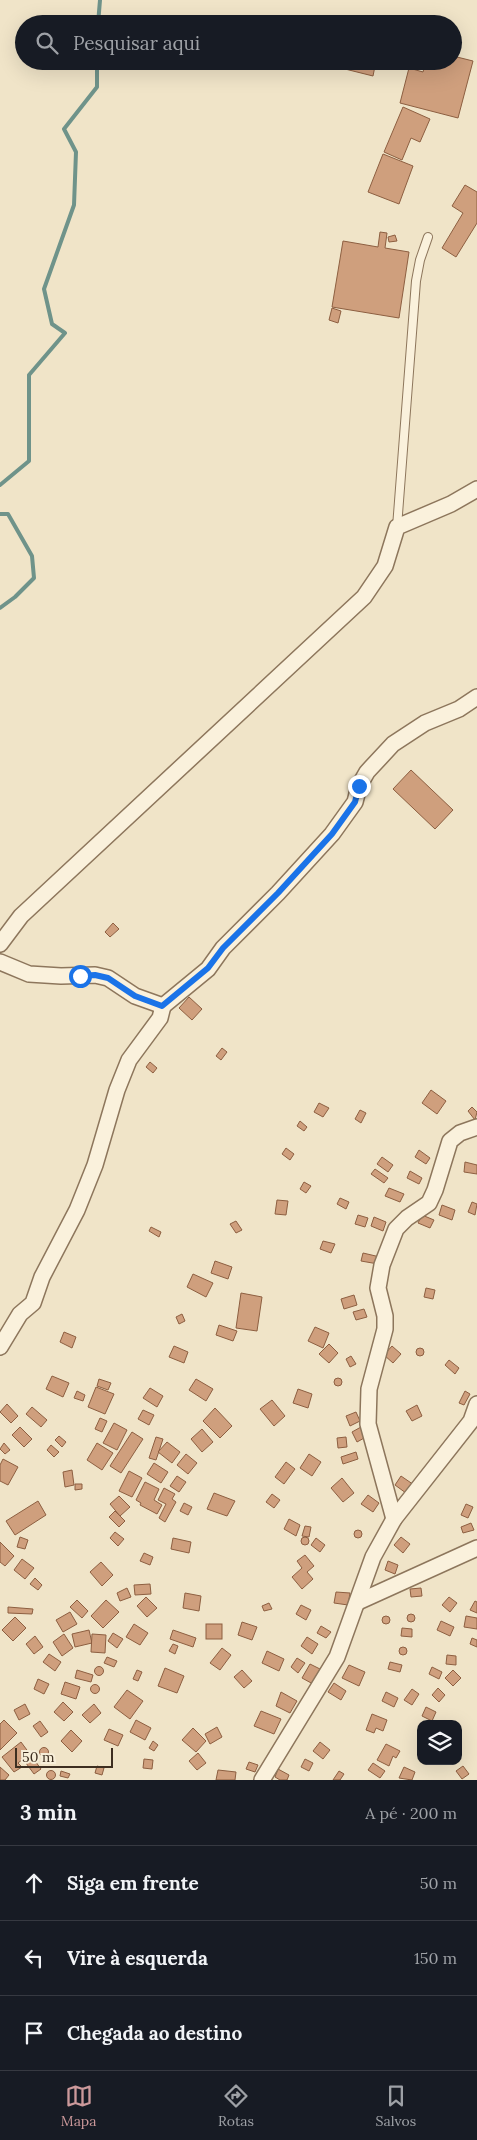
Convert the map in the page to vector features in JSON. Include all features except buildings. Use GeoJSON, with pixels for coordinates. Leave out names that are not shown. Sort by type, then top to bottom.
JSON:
{"type":"FeatureCollection","features":[{"type":"Feature","properties":{"kind":"street"},"geometry":{"type":"LineString","coordinates":[[0,944],[21,916],[364,597],[385,566],[397,526],[451,504],[477,489]]}},
{"type":"Feature","properties":{"kind":"street"},"geometry":{"type":"LineString","coordinates":[[0,1347],[20,1314],[33,1303],[42,1277],[77,1210],[91,1174],[117,1090],[129,1060],[160,1018],[162,1006],[208,968],[223,948],[278,893],[332,834],[355,802],[359,786],[367,772],[393,744],[425,723],[458,709],[477,697]]}},
{"type":"Feature","properties":{"kind":"street"},"geometry":{"type":"LineString","coordinates":[[0,962],[29,974],[60,976],[95,975],[108,978],[135,996],[162,1006]]}},
{"type":"Feature","properties":{"kind":"street"},"geometry":{"type":"LineString","coordinates":[[394,1520],[368,1424],[369,1389],[385,1329],[385,1316],[378,1288],[382,1265],[396,1229],[407,1218],[429,1203],[435,1190],[450,1141],[460,1133],[477,1127]]}},
{"type":"Feature","properties":{"kind":"street"},"geometry":{"type":"LineString","coordinates":[[262,1780],[338,1657],[373,1557],[394,1520],[471,1422],[477,1404]]}},
{"type":"Feature","properties":{"kind":"street"},"geometry":{"type":"LineString","coordinates":[[358,1602],[477,1548]]}},
{"type":"Feature","properties":{"kind":"lane"},"geometry":{"type":"LineString","coordinates":[[397,526],[416,281],[420,260],[428,237]]}},
{"type":"Feature","properties":{"kind":"waterway"},"geometry":{"type":"LineString","coordinates":[[99,15],[100,0]]}},
{"type":"Feature","properties":{"kind":"waterway"},"geometry":{"type":"LineString","coordinates":[[0,485],[29,461],[29,375],[65,333],[52,324],[44,289],[74,205],[76,152],[64,129],[97,87],[97,70]]}},
{"type":"Feature","properties":{"kind":"waterway"},"geometry":{"type":"LineString","coordinates":[[0,514],[8,514],[32,556],[34,578],[15,597],[0,608]]}},
{"type":"Feature","properties":{"kind":"route"},"geometry":{"type":"LineString","coordinates":[[80,976],[95,975],[108,978],[135,996],[162,1006],[208,968],[223,948],[278,893],[332,834],[355,802],[359,786]]}}]}
